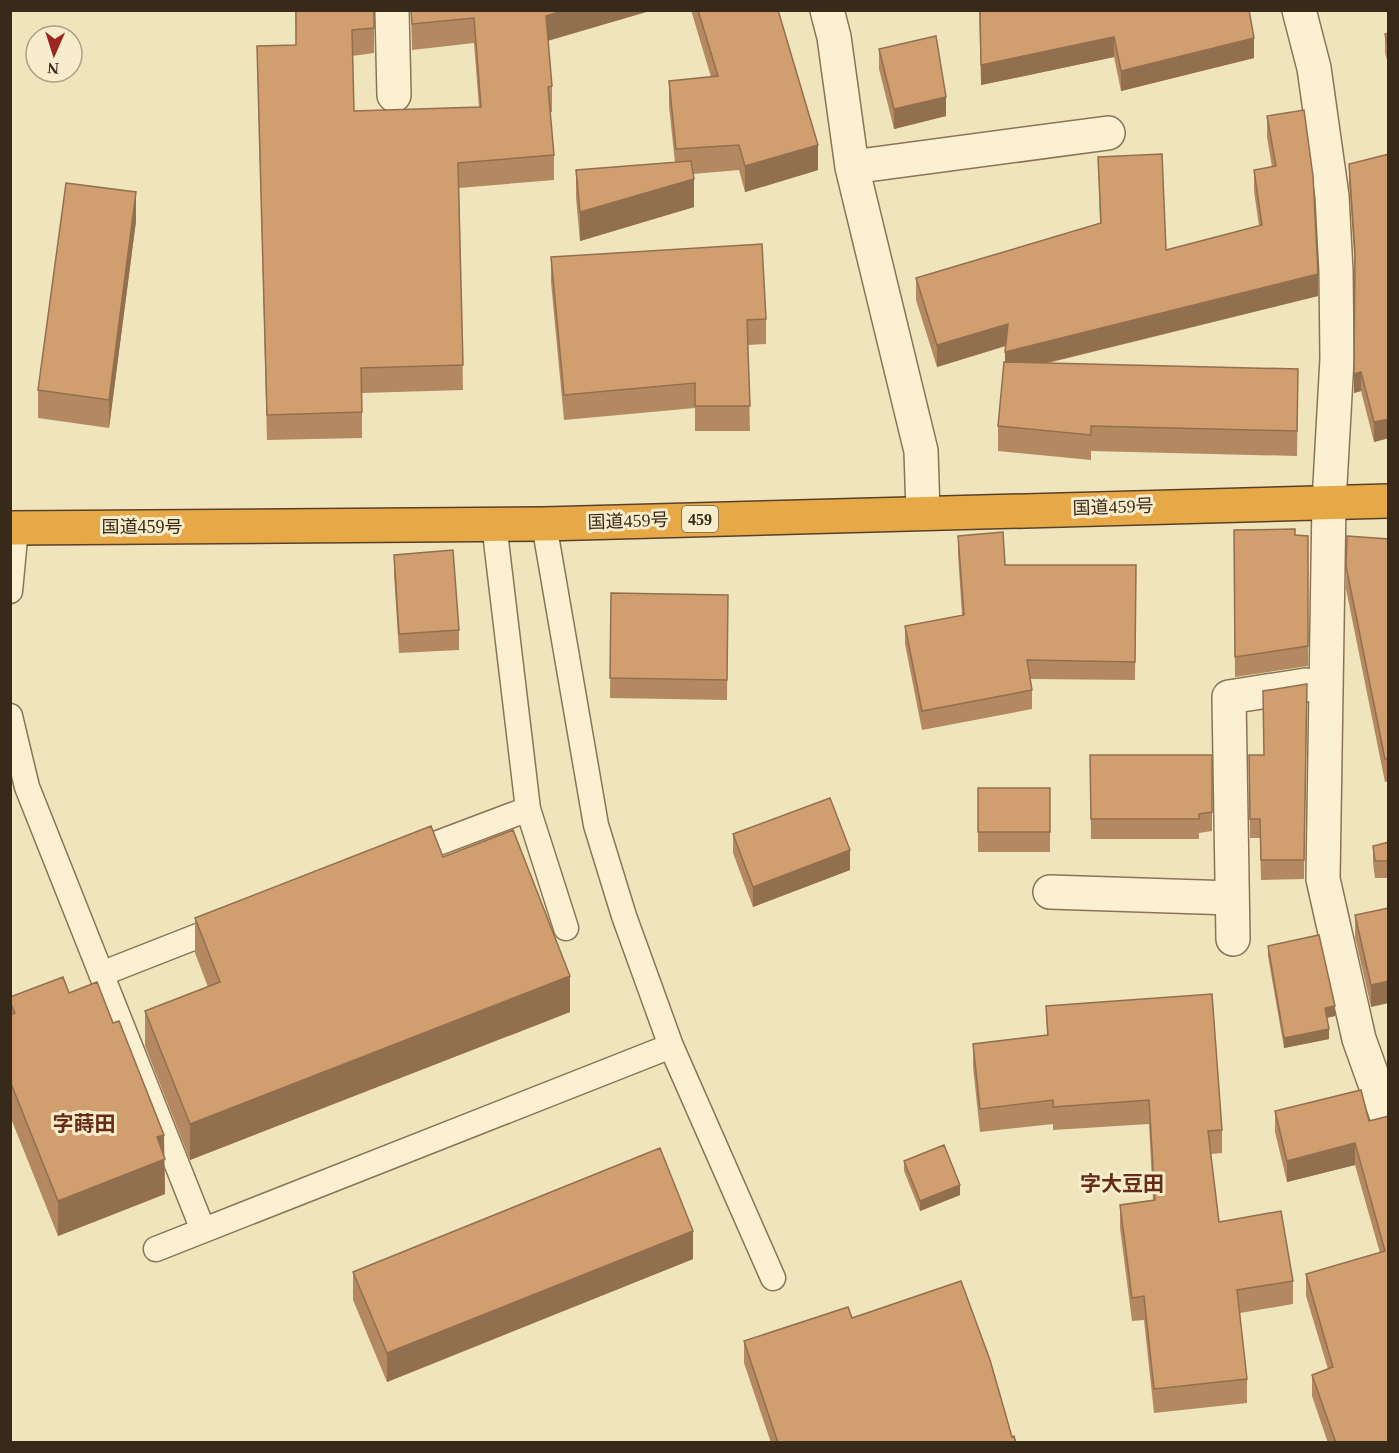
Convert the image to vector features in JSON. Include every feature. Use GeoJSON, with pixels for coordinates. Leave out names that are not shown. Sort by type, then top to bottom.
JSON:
{"type":"FeatureCollection","features":[{"type":"Feature","properties":{"kind":"highway","name":"国道459号"},"geometry":{"type":"LineString","coordinates":[[13,528],[544,524],[1389,501]]}},
{"type":"Feature","properties":{"kind":"street"},"geometry":{"type":"LineString","coordinates":[[392,10],[394,95]]}},
{"type":"Feature","properties":{"kind":"street"},"geometry":{"type":"LineString","coordinates":[[827,10],[834,37],[852,167],[921,452],[923,512]]}},
{"type":"Feature","properties":{"kind":"street"},"geometry":{"type":"LineString","coordinates":[[1299,10],[1314,68],[1332,196],[1337,359],[1329,502],[1323,879],[1359,1039],[1389,1120]]}},
{"type":"Feature","properties":{"kind":"street"},"geometry":{"type":"LineString","coordinates":[[852,167],[1108,133]]}},
{"type":"Feature","properties":{"kind":"street"},"geometry":{"type":"LineString","coordinates":[[1233,939],[1229,697],[1326,682]]}},
{"type":"Feature","properties":{"kind":"street"},"geometry":{"type":"LineString","coordinates":[[1050,892],[1232,898]]}},
{"type":"Feature","properties":{"kind":"lane"},"geometry":{"type":"LineString","coordinates":[[494,524],[528,809],[566,928]]}},
{"type":"Feature","properties":{"kind":"lane"},"geometry":{"type":"LineString","coordinates":[[544,524],[596,825],[624,916],[671,1046],[773,1278]]}},
{"type":"Feature","properties":{"kind":"lane"},"geometry":{"type":"LineString","coordinates":[[10,591],[13,528]]}},
{"type":"Feature","properties":{"kind":"lane"},"geometry":{"type":"LineString","coordinates":[[10,716],[27,788],[203,1230]]}},
{"type":"Feature","properties":{"kind":"lane"},"geometry":{"type":"LineString","coordinates":[[385,864],[528,809]]}},
{"type":"Feature","properties":{"kind":"lane"},"geometry":{"type":"LineString","coordinates":[[101,974],[243,919]]}},
{"type":"Feature","properties":{"kind":"lane"},"geometry":{"type":"LineString","coordinates":[[156,1249],[671,1046]]}},
{"type":"Feature","properties":{"kind":"building"},"geometry":{"type":"Polygon","coordinates":[[[296,10],[374,10],[374,28],[352,30],[354,111],[481,107],[474,18],[412,24],[411,10],[565,10],[546,16],[552,86],[548,87],[554,155],[458,163],[463,365],[361,368],[362,412],[267,415],[257,46],[296,45],[296,10]]]}},
{"type":"Feature","properties":{"kind":"building"},"geometry":{"type":"Polygon","coordinates":[[[698,10],[778,10],[818,145],[745,166],[739,145],[676,149],[669,81],[718,76],[698,10]]]}},
{"type":"Feature","properties":{"kind":"building"},"geometry":{"type":"Polygon","coordinates":[[[980,10],[1249,10],[1254,38],[1121,71],[1114,37],[981,65],[980,10]]]}},
{"type":"Feature","properties":{"kind":"building"},"geometry":{"type":"Polygon","coordinates":[[[1389,33],[1389,48],[1385,34],[1389,33]]]}},
{"type":"Feature","properties":{"kind":"building"},"geometry":{"type":"Polygon","coordinates":[[[936,36],[946,97],[894,109],[879,49],[936,36]]]}},
{"type":"Feature","properties":{"kind":"building"},"geometry":{"type":"Polygon","coordinates":[[[1304,110],[1313,176],[1318,274],[1005,352],[1008,324],[937,345],[916,278],[1101,223],[1098,157],[1162,154],[1166,250],[1262,225],[1254,170],[1276,166],[1267,116],[1304,110]]]}},
{"type":"Feature","properties":{"kind":"building"},"geometry":{"type":"Polygon","coordinates":[[[1389,154],[1389,419],[1374,422],[1361,372],[1354,374],[1355,252],[1349,164],[1389,154]]]}},
{"type":"Feature","properties":{"kind":"building"},"geometry":{"type":"Polygon","coordinates":[[[691,161],[694,179],[580,212],[576,170],[691,161]]]}},
{"type":"Feature","properties":{"kind":"building"},"geometry":{"type":"Polygon","coordinates":[[[66,183],[136,192],[109,400],[38,390],[66,183]]]}},
{"type":"Feature","properties":{"kind":"building"},"geometry":{"type":"Polygon","coordinates":[[[762,244],[766,319],[747,320],[750,406],[695,406],[695,383],[564,395],[551,257],[762,244]]]}},
{"type":"Feature","properties":{"kind":"building"},"geometry":{"type":"Polygon","coordinates":[[[1004,362],[1298,369],[1297,431],[1091,426],[1091,435],[998,426],[1004,362]]]}},
{"type":"Feature","properties":{"kind":"building"},"geometry":{"type":"Polygon","coordinates":[[[1295,529],[1295,535],[1308,536],[1308,646],[1235,657],[1234,530],[1295,529]]]}},
{"type":"Feature","properties":{"kind":"building"},"geometry":{"type":"Polygon","coordinates":[[[1003,532],[1005,565],[1136,565],[1135,662],[1027,660],[1032,690],[922,711],[905,626],[964,615],[958,536],[1003,532]]]}},
{"type":"Feature","properties":{"kind":"building"},"geometry":{"type":"Polygon","coordinates":[[[1347,536],[1389,539],[1389,759],[1385,759],[1346,566],[1347,536]]]}},
{"type":"Feature","properties":{"kind":"building"},"geometry":{"type":"Polygon","coordinates":[[[453,550],[459,630],[399,634],[394,555],[453,550]]]}},
{"type":"Feature","properties":{"kind":"building"},"geometry":{"type":"Polygon","coordinates":[[[611,593],[728,595],[727,680],[610,678],[611,593]]]}},
{"type":"Feature","properties":{"kind":"building"},"geometry":{"type":"Polygon","coordinates":[[[1307,684],[1304,860],[1261,860],[1260,819],[1250,819],[1249,755],[1264,755],[1263,691],[1307,684]]]}},
{"type":"Feature","properties":{"kind":"building"},"geometry":{"type":"Polygon","coordinates":[[[1090,755],[1212,755],[1212,812],[1199,814],[1199,819],[1091,819],[1090,755]]]}},
{"type":"Feature","properties":{"kind":"building"},"geometry":{"type":"Polygon","coordinates":[[[978,788],[1050,788],[1050,832],[978,832],[978,788]]]}},
{"type":"Feature","properties":{"kind":"building"},"geometry":{"type":"Polygon","coordinates":[[[830,798],[850,850],[753,887],[733,834],[830,798]]]}},
{"type":"Feature","properties":{"kind":"building"},"geometry":{"type":"Polygon","coordinates":[[[431,826],[443,857],[513,830],[570,976],[190,1124],[145,1011],[220,982],[195,918],[431,826]]]}},
{"type":"Feature","properties":{"kind":"building"},"geometry":{"type":"Polygon","coordinates":[[[1389,842],[1389,861],[1375,861],[1373,846],[1389,842]]]}},
{"type":"Feature","properties":{"kind":"building"},"geometry":{"type":"Polygon","coordinates":[[[1389,908],[1389,981],[1371,985],[1355,915],[1389,908]]]}},
{"type":"Feature","properties":{"kind":"building"},"geometry":{"type":"Polygon","coordinates":[[[1319,935],[1335,1006],[1325,1008],[1329,1029],[1284,1038],[1268,946],[1319,935]]]}},
{"type":"Feature","properties":{"kind":"building"},"geometry":{"type":"Polygon","coordinates":[[[63,977],[69,993],[97,982],[113,1023],[119,1021],[164,1135],[157,1137],[165,1159],[58,1201],[10,1081],[10,1015],[15,1013],[10,997],[63,977]]]}},
{"type":"Feature","properties":{"kind":"building"},"geometry":{"type":"Polygon","coordinates":[[[1212,994],[1222,1130],[1208,1131],[1219,1222],[1281,1211],[1293,1281],[1237,1290],[1247,1379],[1154,1389],[1144,1296],[1132,1298],[1120,1205],[1155,1200],[1149,1100],[1053,1107],[1053,1100],[980,1109],[973,1044],[1048,1035],[1046,1006],[1212,994]]]}},
{"type":"Feature","properties":{"kind":"building"},"geometry":{"type":"Polygon","coordinates":[[[1361,1090],[1369,1121],[1389,1116],[1389,1443],[1336,1443],[1312,1375],[1333,1367],[1306,1274],[1385,1251],[1355,1143],[1287,1161],[1275,1111],[1361,1090]]]}},
{"type":"Feature","properties":{"kind":"building"},"geometry":{"type":"Polygon","coordinates":[[[944,1145],[960,1185],[920,1201],[904,1161],[944,1145]]]}},
{"type":"Feature","properties":{"kind":"building"},"geometry":{"type":"Polygon","coordinates":[[[660,1148],[693,1231],[387,1353],[353,1272],[660,1148]]]}},
{"type":"Feature","properties":{"kind":"building"},"geometry":{"type":"Polygon","coordinates":[[[961,1281],[990,1360],[1012,1437],[1014,1436],[1016,1443],[778,1443],[744,1341],[848,1307],[852,1318],[961,1281]]]}},
{"type":"Feature","properties":{"kind":"district","name":"字蒔田"},"geometry":{"type":"Point","coordinates":[84,1124]}},
{"type":"Feature","properties":{"kind":"district","name":"字大豆田"},"geometry":{"type":"Point","coordinates":[1122,1184]}}]}
